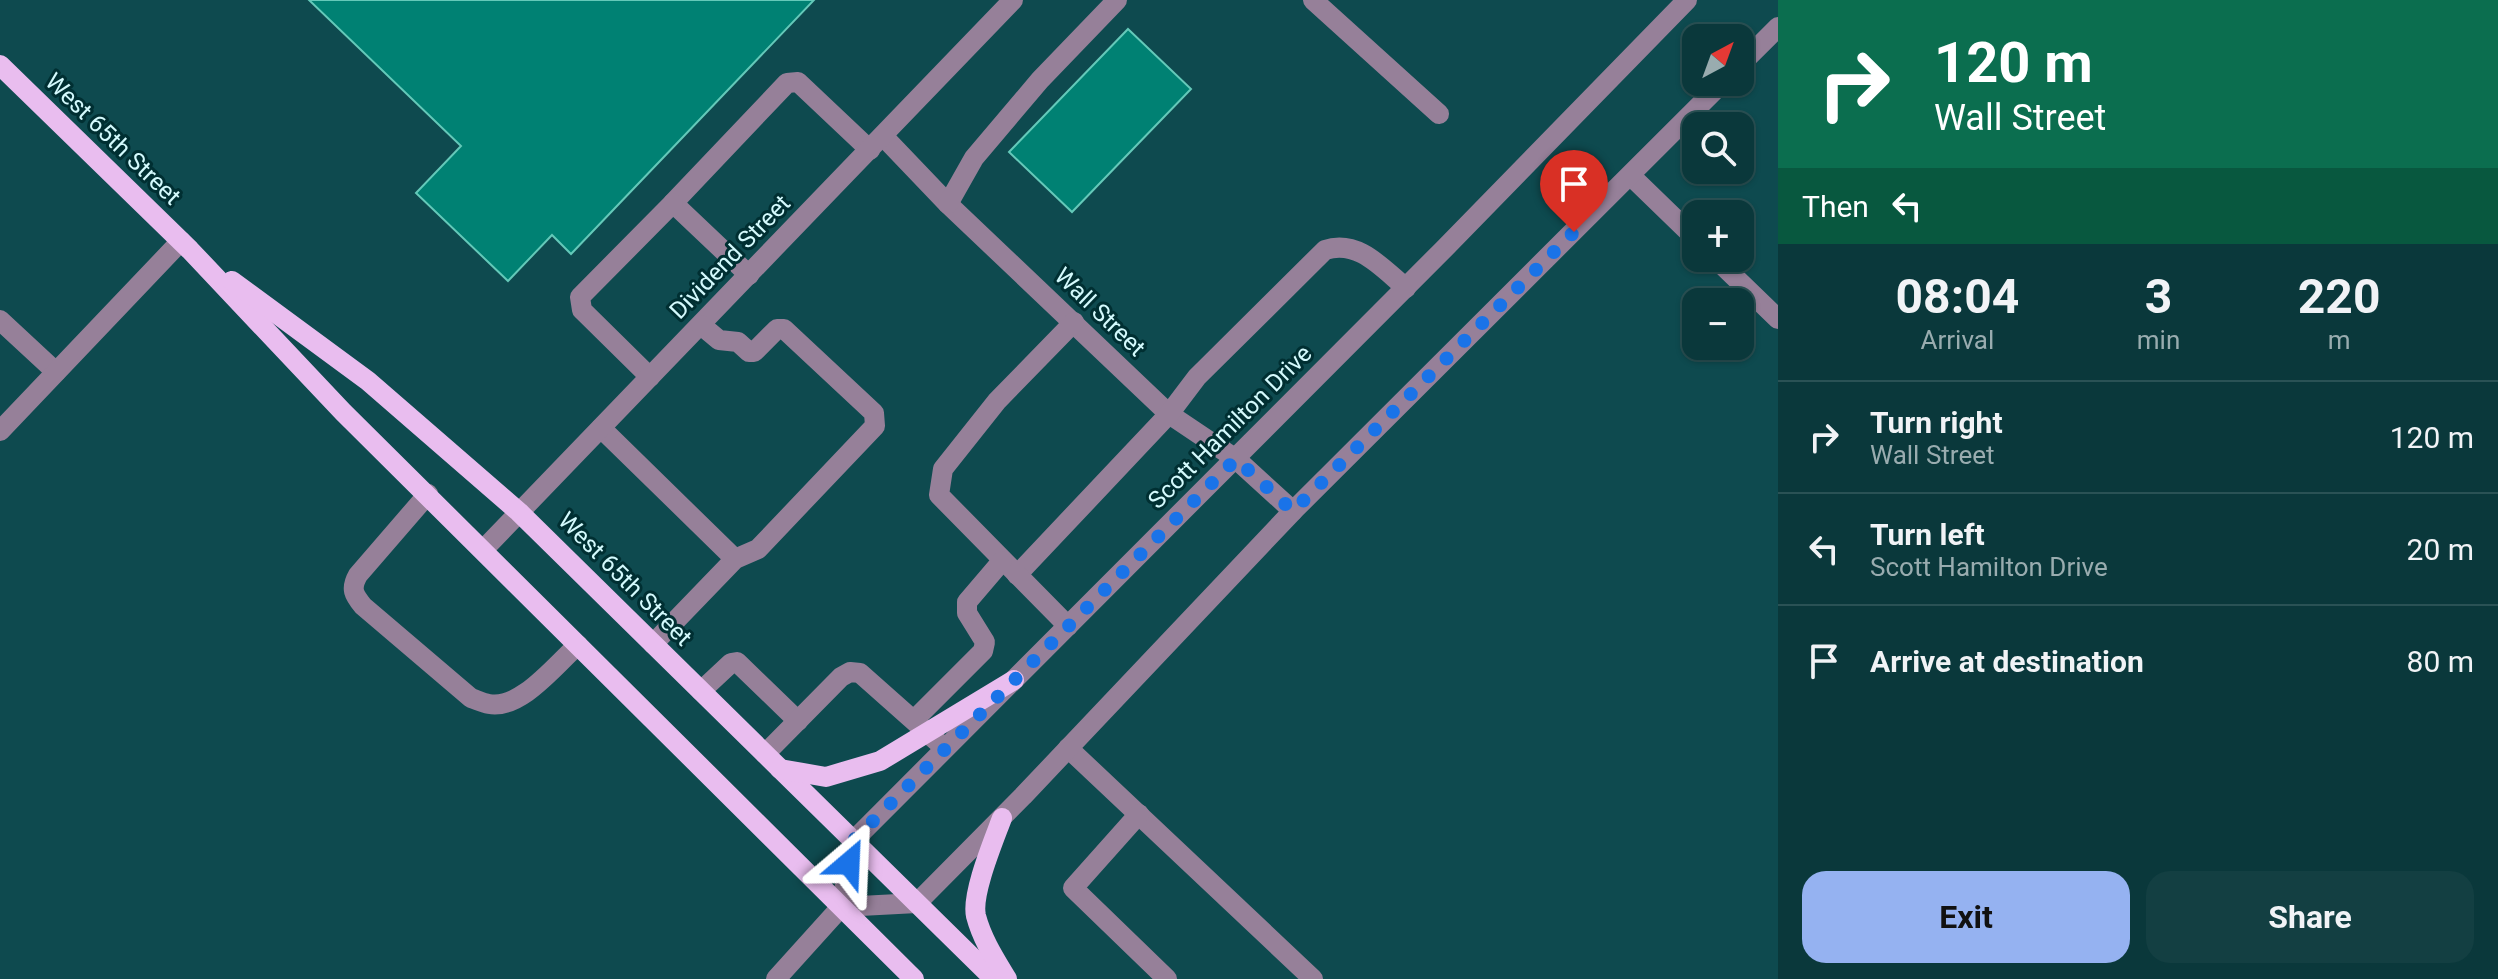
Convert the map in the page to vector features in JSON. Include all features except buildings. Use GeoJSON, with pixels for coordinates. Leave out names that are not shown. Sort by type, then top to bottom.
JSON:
{"type":"FeatureCollection","features":[{"type":"Feature","properties":{"kind":"main road","name":"West 65th Street"},"geometry":{"type":"LineString","coordinates":[[0,65],[185,245],[343,412],[914,979]]}},
{"type":"Feature","properties":{"kind":"main road","name":"West 65th Street"},"geometry":{"type":"LineString","coordinates":[[185,245],[368,381],[519,512],[994,979]]}},
{"type":"Feature","properties":{"kind":"main road"},"geometry":{"type":"LineString","coordinates":[[780,769],[826,777],[880,761],[920,727],[1014,680]]}},
{"type":"Feature","properties":{"kind":"main road"},"geometry":{"type":"LineString","coordinates":[[1002,818],[981,881],[975,913],[988,948],[1007,979]]}},
{"type":"Feature","properties":{"kind":"street","name":"Dividend Street"},"geometry":{"type":"LineString","coordinates":[[483,550],[1013,0]]}},
{"type":"Feature","properties":{"kind":"street"},"geometry":{"type":"LineString","coordinates":[[948,204],[974,158],[1040,80],[1117,0]]}},
{"type":"Feature","properties":{"kind":"street"},"geometry":{"type":"LineString","coordinates":[[1313,0],[1439,114]]}},
{"type":"Feature","properties":{"kind":"street","name":"Scott Hamilton Drive"},"geometry":{"type":"LineString","coordinates":[[853,841],[1406,288],[1687,0]]}},
{"type":"Feature","properties":{"kind":"street"},"geometry":{"type":"LineString","coordinates":[[1754,51],[1778,27]]}},
{"type":"Feature","properties":{"kind":"street","name":"Wall Street"},"geometry":{"type":"LineString","coordinates":[[650,377],[582,310],[580,297],[787,83],[798,82],[877,143],[948,204],[1169,414],[1236,459],[1293,511]]}},
{"type":"Feature","properties":{"kind":"street"},"geometry":{"type":"LineString","coordinates":[[841,907],[917,903],[1002,818],[1293,511],[1709,96]]}},
{"type":"Feature","properties":{"kind":"street"},"geometry":{"type":"LineString","coordinates":[[1631,176],[1682,225]]}},
{"type":"Feature","properties":{"kind":"street"},"geometry":{"type":"LineString","coordinates":[[673,203],[749,275]]}},
{"type":"Feature","properties":{"kind":"street"},"geometry":{"type":"LineString","coordinates":[[0,431],[185,245]]}},
{"type":"Feature","properties":{"kind":"street"},"geometry":{"type":"LineString","coordinates":[[920,727],[983,651],[985,642],[967,613],[967,602],[1009,568],[1169,414],[1197,377],[1325,250],[1337,246],[1355,249],[1406,288]]}},
{"type":"Feature","properties":{"kind":"street"},"geometry":{"type":"LineString","coordinates":[[1729,272],[1778,319]]}},
{"type":"Feature","properties":{"kind":"street"},"geometry":{"type":"LineString","coordinates":[[0,320],[56,372]]}},
{"type":"Feature","properties":{"kind":"street"},"geometry":{"type":"LineString","coordinates":[[1068,626],[939,495],[943,469],[997,401],[1074,322]]}},
{"type":"Feature","properties":{"kind":"street"},"geometry":{"type":"LineString","coordinates":[[653,644],[735,559],[758,549],[875,426],[874,413],[784,329],[777,329],[754,352],[749,352],[738,342],[719,340],[701,325]]}},
{"type":"Feature","properties":{"kind":"street"},"geometry":{"type":"LineString","coordinates":[[601,428],[735,559]]}},
{"type":"Feature","properties":{"kind":"street"},"geometry":{"type":"LineString","coordinates":[[428,494],[352,584],[354,594],[363,606],[471,698],[492,705],[510,702],[539,684],[551,668],[578,645]]}},
{"type":"Feature","properties":{"kind":"street"},"geometry":{"type":"LineString","coordinates":[[701,691],[731,663],[737,662],[798,721]]}},
{"type":"Feature","properties":{"kind":"street"},"geometry":{"type":"LineString","coordinates":[[765,754],[841,677],[850,672],[860,673],[946,749]]}},
{"type":"Feature","properties":{"kind":"street"},"geometry":{"type":"LineString","coordinates":[[1068,748],[1313,979]]}},
{"type":"Feature","properties":{"kind":"street"},"geometry":{"type":"LineString","coordinates":[[1139,814],[1073,888],[1167,979]]}},
{"type":"Feature","properties":{"kind":"street"},"geometry":{"type":"LineString","coordinates":[[776,979],[841,907],[853,841]]}},
{"type":"Feature","properties":{"kind":"route"},"geometry":{"type":"LineString","coordinates":[[849,863],[853,841],[1236,459],[1293,511],[1574,232]]}}]}
